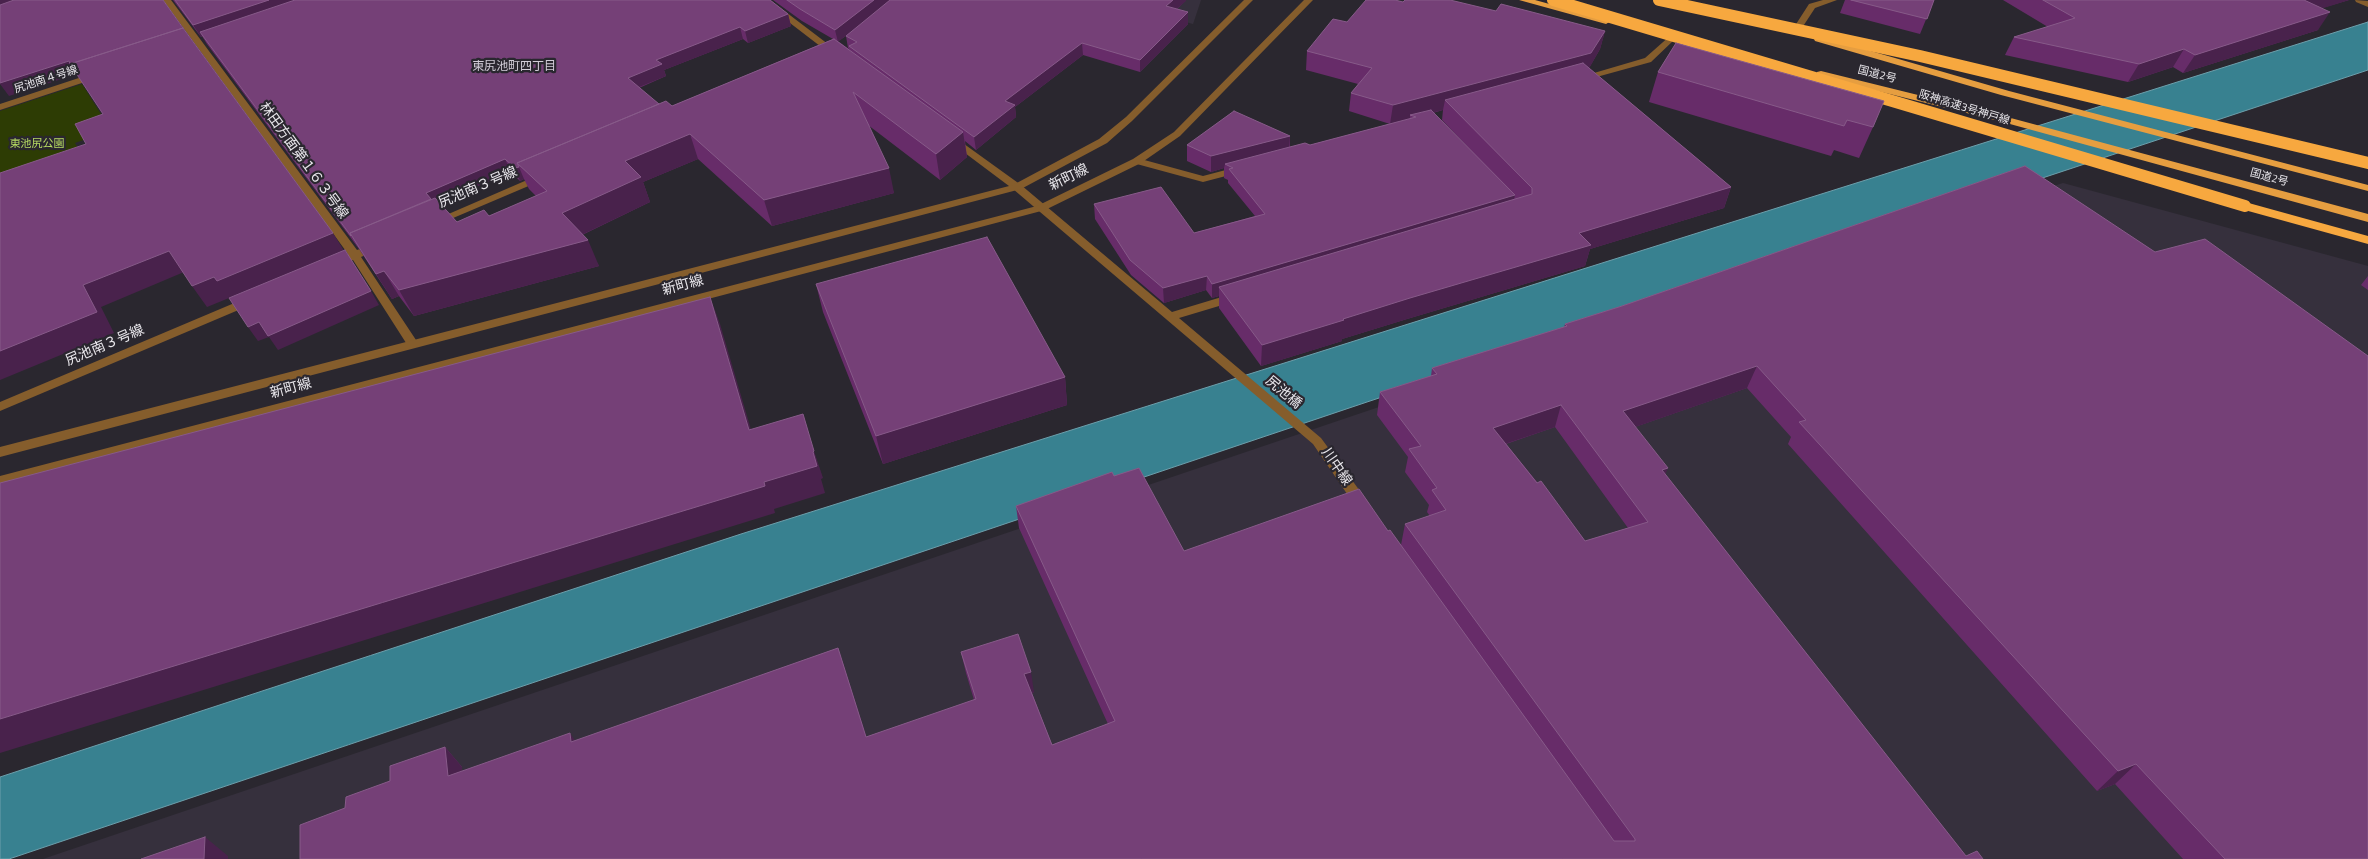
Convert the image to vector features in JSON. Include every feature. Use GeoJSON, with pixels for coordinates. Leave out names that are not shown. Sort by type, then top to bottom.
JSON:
{"type":"FeatureCollection","features":[{"type":"Feature","properties":{"kind":"highway","name":"国道2号"},"geometry":{"type":"LineString","coordinates":[[1524,0],[2003,119],[2368,218]]}},
{"type":"Feature","properties":{"kind":"highway","name":"阪神高速3号神戸線"},"geometry":{"type":"LineString","coordinates":[[1553,0],[2245,206],[2368,240]]}},
{"type":"Feature","properties":{"kind":"highway"},"geometry":{"type":"LineString","coordinates":[[1659,0],[1920,56],[2368,162]]}},
{"type":"Feature","properties":{"kind":"highway","name":"国道2号"},"geometry":{"type":"LineString","coordinates":[[1677,0],[2005,93],[2368,188]]}},
{"type":"Feature","properties":{"kind":"street","name":"林田方面第１６３号線"},"geometry":{"type":"LineString","coordinates":[[167,0],[355,255],[412,343]]}},
{"type":"Feature","properties":{"kind":"street"},"geometry":{"type":"LineString","coordinates":[[764,0],[836,53]]}},
{"type":"Feature","properties":{"kind":"street","name":"新町線"},"geometry":{"type":"LineString","coordinates":[[0,452],[412,343],[1017,187],[1103,141],[1129,119],[1250,0]]}},
{"type":"Feature","properties":{"kind":"street","name":"新町線"},"geometry":{"type":"LineString","coordinates":[[0,481],[1041,208],[1137,161],[1177,134],[1309,0]]}},
{"type":"Feature","properties":{"kind":"street"},"geometry":{"type":"LineString","coordinates":[[1795,32],[1813,3],[1834,0]]}},
{"type":"Feature","properties":{"kind":"street"},"geometry":{"type":"LineString","coordinates":[[2359,0],[2368,4]]}},
{"type":"Feature","properties":{"kind":"street"},"geometry":{"type":"LineString","coordinates":[[1573,80],[1648,60],[1671,38]]}},
{"type":"Feature","properties":{"kind":"street","name":"尻池南４号線"},"geometry":{"type":"LineString","coordinates":[[0,107],[109,71]]}},
{"type":"Feature","properties":{"kind":"street"},"geometry":{"type":"LineString","coordinates":[[944,132],[1017,187],[1169,317],[1245,294]]}},
{"type":"Feature","properties":{"kind":"street"},"geometry":{"type":"LineString","coordinates":[[1137,161],[1203,179],[1251,166]]}},
{"type":"Feature","properties":{"kind":"street","name":"尻池南３号線"},"geometry":{"type":"LineString","coordinates":[[429,224],[548,174]]}},
{"type":"Feature","properties":{"kind":"street"},"geometry":{"type":"LineString","coordinates":[[328,267],[383,244]]}},
{"type":"Feature","properties":{"kind":"street","name":"尻池南３号線"},"geometry":{"type":"LineString","coordinates":[[0,407],[264,294]]}},
{"type":"Feature","properties":{"kind":"street","name":"尻池橋"},"geometry":{"type":"LineString","coordinates":[[1169,317],[1317,441]]}},
{"type":"Feature","properties":{"kind":"street","name":"川中線"},"geometry":{"type":"LineString","coordinates":[[1317,441],[1370,515]]}},
{"type":"Feature","properties":{"kind":"shaded area"},"geometry":{"type":"Polygon","coordinates":[[[1108,0],[1201,0],[1193,24],[1108,0]]]}},
{"type":"Feature","properties":{"kind":"shaded area"},"geometry":{"type":"Polygon","coordinates":[[[2063,183],[2368,266],[2368,859],[43,859],[1580,339],[2063,183]]]}},
{"type":"Feature","properties":{"kind":"green space","name":"東池尻公園"},"geometry":{"type":"Polygon","coordinates":[[[82,84],[111,130],[75,143],[88,166],[0,197],[0,111],[82,84]]]}},
{"type":"Feature","properties":{"kind":"water"},"geometry":{"type":"Polygon","coordinates":[[[2368,22],[2368,70],[1367,402],[9,859],[0,859],[0,777],[741,534],[2368,22]]]}},
{"type":"Feature","properties":{"kind":"building"},"geometry":{"type":"Polygon","coordinates":[[[14,0],[163,0],[183,28],[70,64],[69,61],[0,83],[0,5],[14,0]]]}},
{"type":"Feature","properties":{"kind":"building"},"geometry":{"type":"Polygon","coordinates":[[[175,0],[269,0],[193,25],[175,0]]]}},
{"type":"Feature","properties":{"kind":"building"},"geometry":{"type":"Polygon","coordinates":[[[295,0],[770,0],[788,14],[745,31],[740,27],[656,60],[662,64],[628,78],[659,104],[517,163],[519,167],[515,168],[505,159],[426,193],[431,199],[350,233],[351,236],[200,32],[295,0]]]}},
{"type":"Feature","properties":{"kind":"building"},"geometry":{"type":"Polygon","coordinates":[[[787,0],[874,0],[835,30],[787,0]]]}},
{"type":"Feature","properties":{"kind":"building"},"geometry":{"type":"Polygon","coordinates":[[[890,0],[1173,0],[1166,6],[1188,12],[1140,60],[1082,43],[1005,101],[1015,105],[974,137],[849,46],[857,42],[846,36],[890,0]]]}},
{"type":"Feature","properties":{"kind":"building"},"geometry":{"type":"Polygon","coordinates":[[[1366,0],[1395,0],[1403,2],[1405,0],[1450,0],[1496,11],[1501,4],[1605,31],[1591,53],[1393,105],[1351,93],[1372,68],[1307,51],[1333,19],[1347,22],[1366,0]]]}},
{"type":"Feature","properties":{"kind":"building"},"geometry":{"type":"Polygon","coordinates":[[[1851,0],[1934,0],[1927,19],[1851,0]]]}},
{"type":"Feature","properties":{"kind":"building"},"geometry":{"type":"Polygon","coordinates":[[[2043,0],[2304,0],[2330,12],[2195,55],[2184,49],[2139,64],[2014,37],[2075,18],[2043,0]]]}},
{"type":"Feature","properties":{"kind":"building"},"geometry":{"type":"Polygon","coordinates":[[[183,28],[333,233],[217,281],[214,277],[192,286],[169,251],[83,285],[97,312],[0,351],[0,173],[86,144],[75,124],[103,114],[70,64],[183,28]]]}},
{"type":"Feature","properties":{"kind":"building"},"geometry":{"type":"Polygon","coordinates":[[[834,39],[963,132],[936,154],[853,92],[889,168],[764,200],[690,134],[625,161],[641,177],[562,213],[588,240],[399,290],[384,271],[376,274],[350,233],[435,198],[457,222],[484,210],[489,216],[547,191],[517,163],[666,101],[672,106],[834,39]]]}},
{"type":"Feature","properties":{"kind":"building"},"geometry":{"type":"Polygon","coordinates":[[[1676,43],[1884,101],[1873,127],[1847,120],[1844,126],[1658,72],[1676,43]]]}},
{"type":"Feature","properties":{"kind":"building"},"geometry":{"type":"Polygon","coordinates":[[[1583,63],[1731,187],[1579,233],[1591,245],[1410,298],[1262,345],[1219,287],[1532,194],[1532,188],[1445,100],[1583,63]]]}},
{"type":"Feature","properties":{"kind":"building"},"geometry":{"type":"Polygon","coordinates":[[[1431,110],[1515,195],[1212,284],[1207,276],[1163,288],[1130,260],[1094,204],[1161,187],[1194,233],[1265,214],[1229,169],[1233,168],[1225,164],[1305,143],[1310,145],[1416,117],[1410,115],[1431,110]]]}},
{"type":"Feature","properties":{"kind":"building"},"geometry":{"type":"Polygon","coordinates":[[[1234,111],[1290,136],[1211,156],[1187,145],[1234,111]]]}},
{"type":"Feature","properties":{"kind":"building"},"geometry":{"type":"Polygon","coordinates":[[[2025,166],[2155,252],[2205,239],[2368,356],[2368,859],[2225,859],[2136,764],[2118,771],[1799,422],[1806,420],[1757,366],[1623,411],[1668,468],[1662,470],[1966,856],[1977,851],[1983,859],[300,859],[300,825],[345,808],[346,797],[390,781],[390,766],[445,747],[448,776],[570,733],[571,742],[838,648],[866,737],[976,699],[961,652],[1018,634],[1031,672],[1024,674],[1052,745],[1115,721],[1016,506],[1112,472],[1114,476],[1139,468],[1184,551],[1359,489],[1614,841],[1635,841],[1405,524],[1446,510],[1432,490],[1437,488],[1409,449],[1421,446],[1380,392],[1437,374],[1432,368],[1567,326],[1565,324],[2025,166]],[[1561,405],[1493,428],[1537,483],[1541,481],[1585,541],[1648,522],[1561,405]]]}},
{"type":"Feature","properties":{"kind":"building"},"geometry":{"type":"Polygon","coordinates":[[[987,237],[1065,377],[876,436],[816,284],[987,237]]]}},
{"type":"Feature","properties":{"kind":"building"},"geometry":{"type":"Polygon","coordinates":[[[345,250],[371,291],[268,336],[259,322],[248,327],[229,298],[345,250]]]}},
{"type":"Feature","properties":{"kind":"building"},"geometry":{"type":"Polygon","coordinates":[[[710,297],[749,430],[803,414],[817,466],[764,482],[765,486],[0,719],[0,483],[710,297]]]}},
{"type":"Feature","properties":{"kind":"building"},"geometry":{"type":"Polygon","coordinates":[[[205,837],[204,859],[141,859],[205,837]]]}},
{"type":"Feature","properties":{"kind":"district","name":"東尻池町四丁目"},"geometry":{"type":"Point","coordinates":[514,67]}}]}
